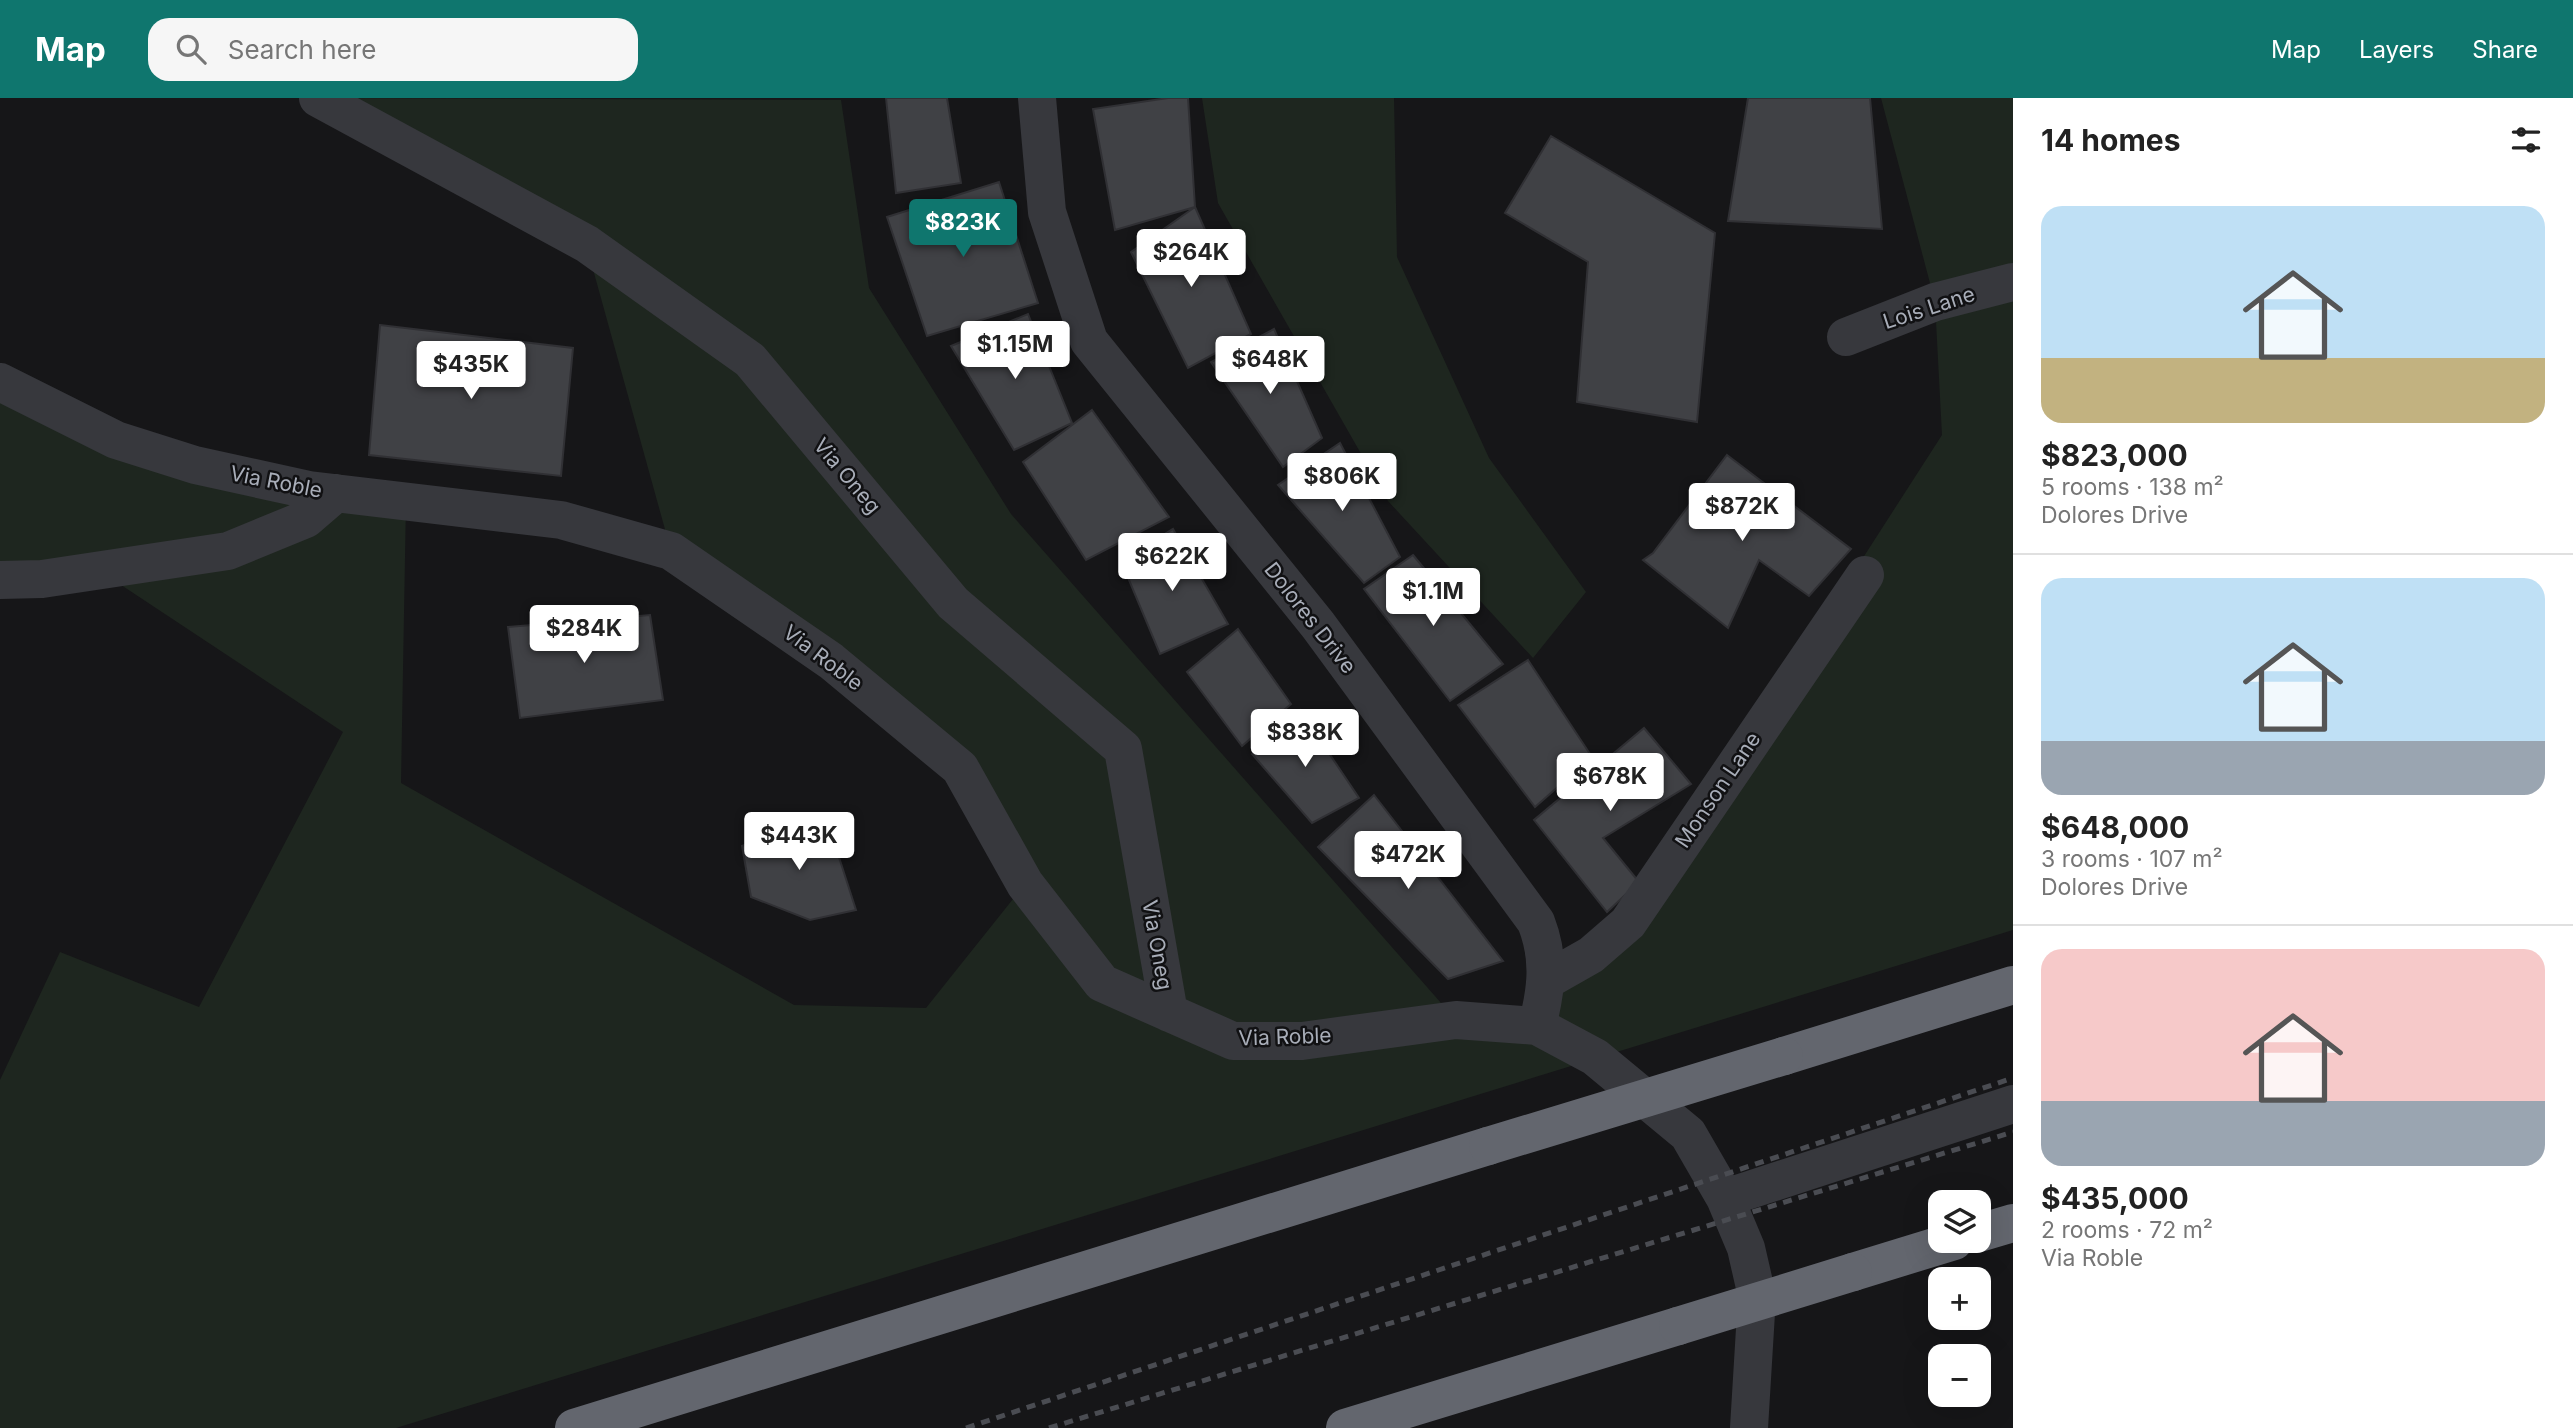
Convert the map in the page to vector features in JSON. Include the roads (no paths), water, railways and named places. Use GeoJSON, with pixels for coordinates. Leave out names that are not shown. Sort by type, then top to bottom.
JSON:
{"type":"FeatureCollection","features":[{"type":"Feature","properties":{"kind":"highway"},"geometry":{"type":"LineString","coordinates":[[574,1428],[2013,985]]}},
{"type":"Feature","properties":{"kind":"highway"},"geometry":{"type":"LineString","coordinates":[[1991,1229],[2013,1223]]}},
{"type":"Feature","properties":{"kind":"highway"},"geometry":{"type":"LineString","coordinates":[[1345,1428],[1928,1249]]}},
{"type":"Feature","properties":{"kind":"street","name":"Via Oneg"},"geometry":{"type":"LineString","coordinates":[[318,98],[587,244],[750,360],[953,603],[1123,749],[1169,1013]]}},
{"type":"Feature","properties":{"kind":"street","name":"Dolores Drive"},"geometry":{"type":"LineString","coordinates":[[1037,98],[1047,212],[1089,341],[1318,625],[1536,922],[1545,946],[1547,980],[1537,1026]]}},
{"type":"Feature","properties":{"kind":"street","name":"Lois Lane"},"geometry":{"type":"LineString","coordinates":[[1846,337],[1935,302],[2013,282]]}},
{"type":"Feature","properties":{"kind":"street","name":"Via Roble"},"geometry":{"type":"LineString","coordinates":[[0,383],[116,440],[195,465],[336,493],[561,520],[671,551],[831,661],[960,768],[1025,884],[1101,983],[1233,1041],[1302,1041],[1456,1020],[1537,1026]]}},
{"type":"Feature","properties":{"kind":"street"},"geometry":{"type":"LineString","coordinates":[[0,580],[42,579],[228,551],[306,519],[336,493]]}},
{"type":"Feature","properties":{"kind":"street","name":"Monson Lane"},"geometry":{"type":"LineString","coordinates":[[1547,980],[1591,956],[1628,923],[1865,575]]}},
{"type":"Feature","properties":{"kind":"street"},"geometry":{"type":"LineString","coordinates":[[1537,1026],[1595,1057],[1688,1134],[1725,1198],[1746,1248],[1757,1296],[1749,1428]]}},
{"type":"Feature","properties":{"kind":"street"},"geometry":{"type":"LineString","coordinates":[[1725,1198],[2013,1104]]}},
{"type":"Feature","properties":{"kind":"railway"},"geometry":{"type":"LineString","coordinates":[[966,1428],[2013,1078]]}},
{"type":"Feature","properties":{"kind":"railway"},"geometry":{"type":"LineString","coordinates":[[1049,1428],[2013,1132]]}}]}
